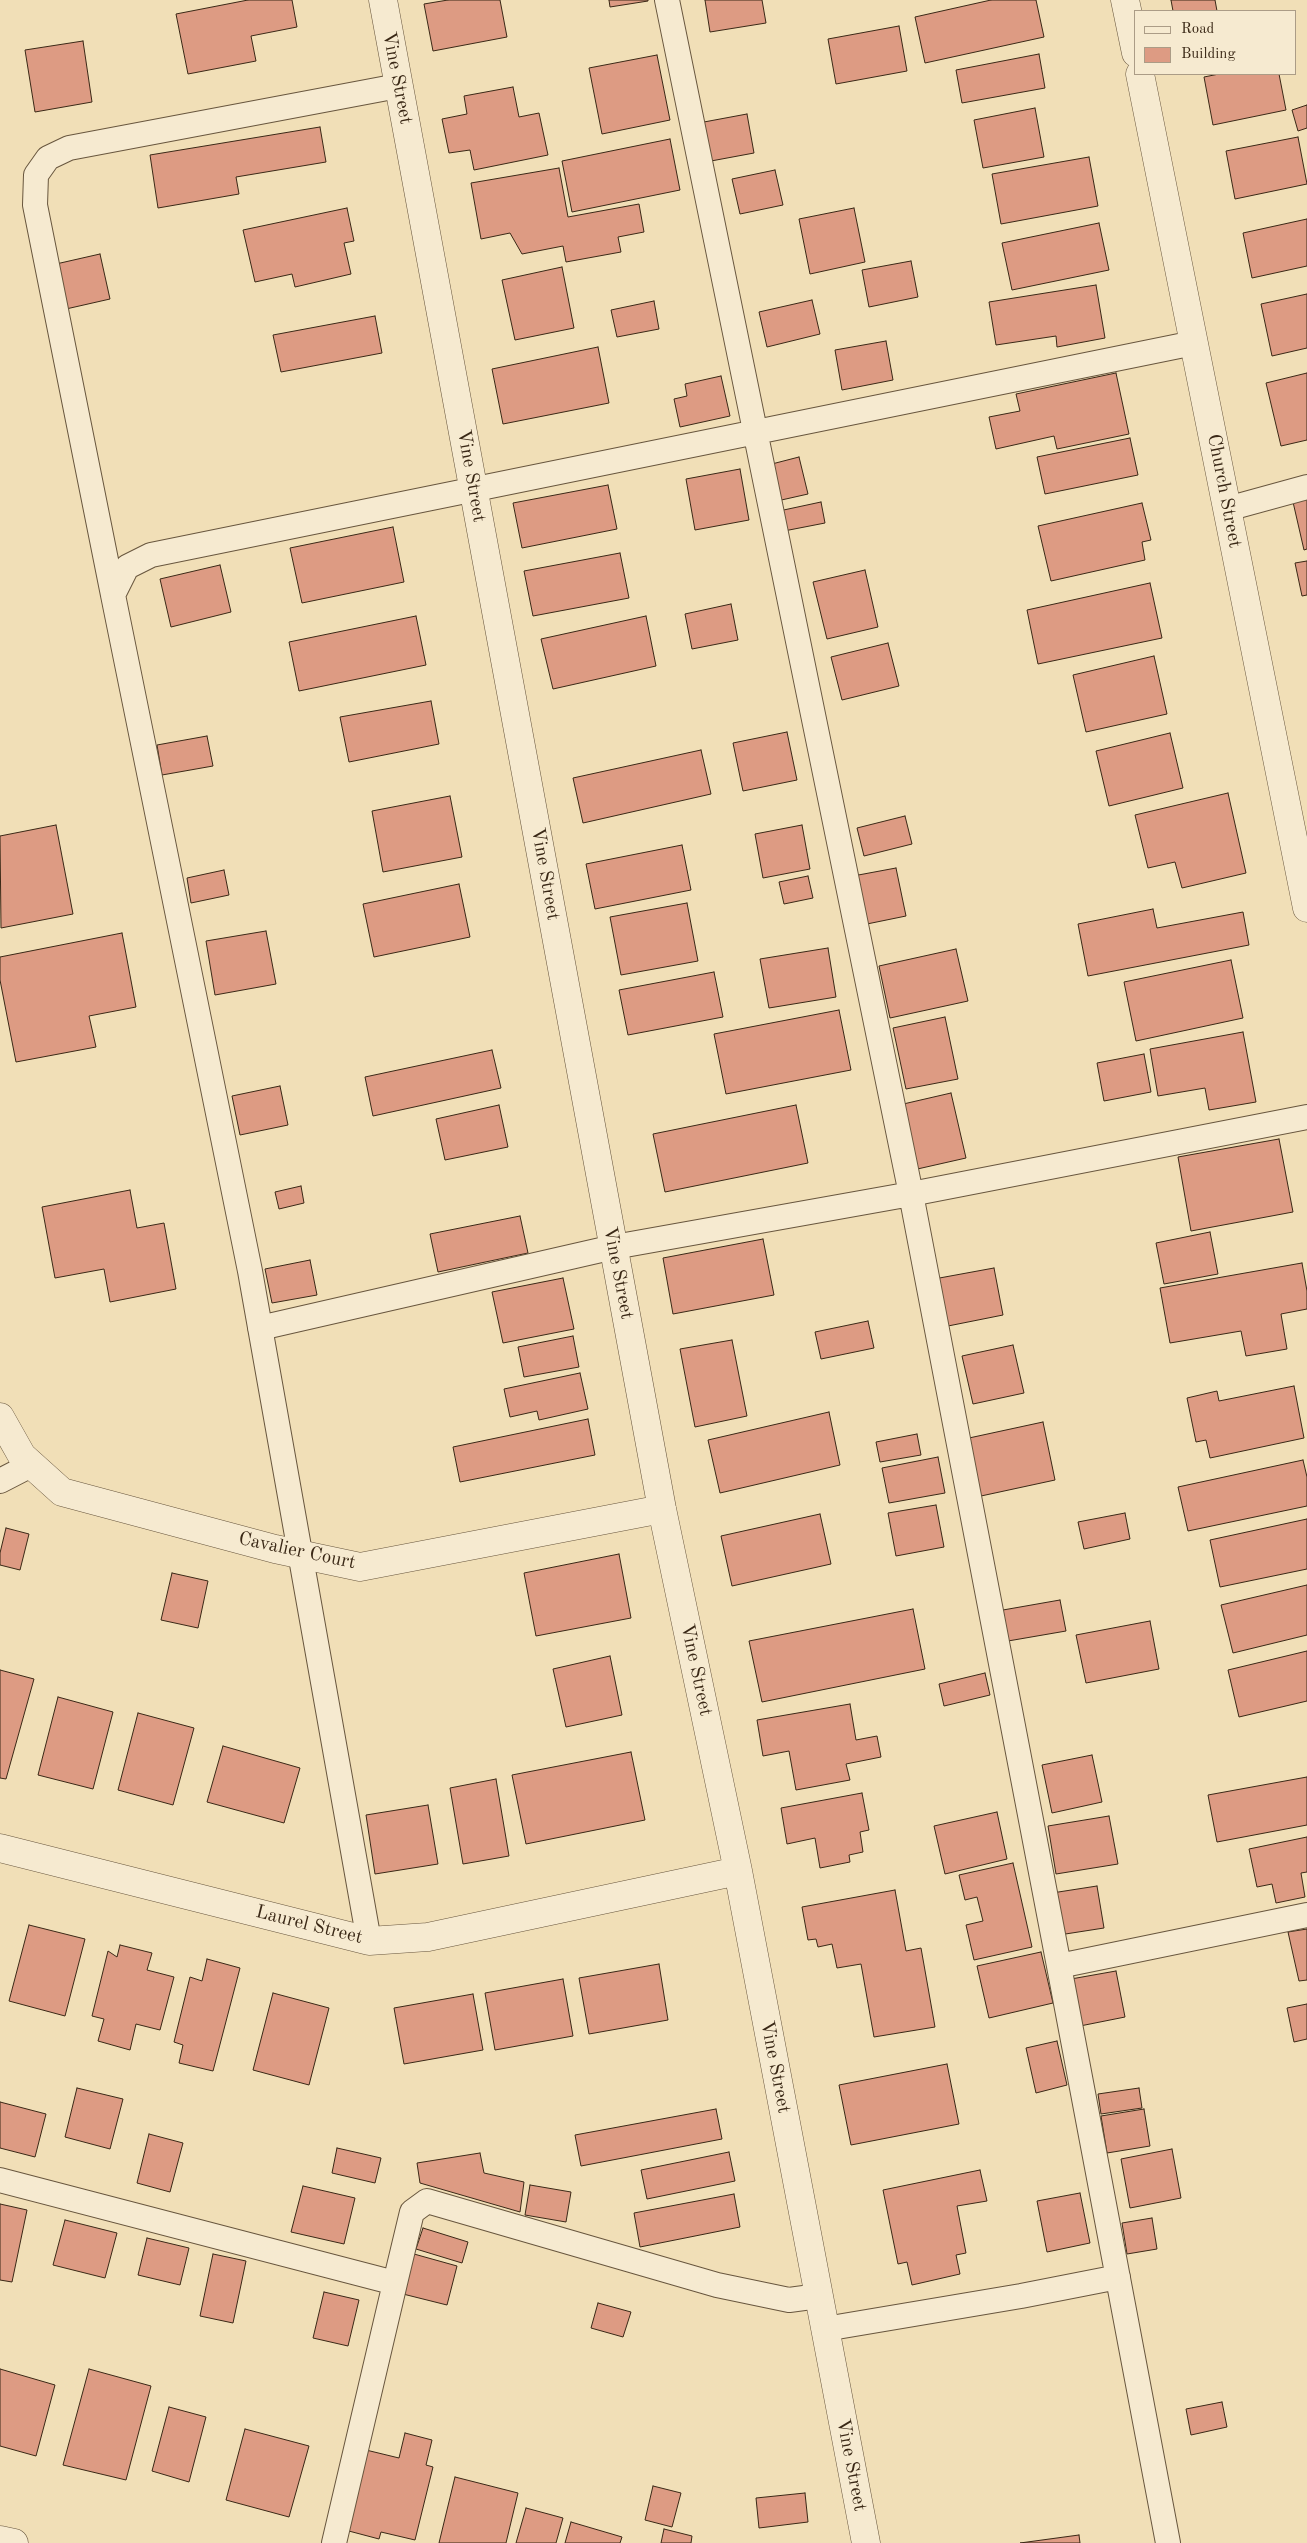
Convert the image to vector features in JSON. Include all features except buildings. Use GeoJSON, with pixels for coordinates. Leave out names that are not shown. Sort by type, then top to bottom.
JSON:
{"type":"FeatureCollection","features":[{"type":"Feature","properties":{"kind":"street","name":"Vine Street"},"geometry":{"type":"LineString","coordinates":[[382,0],[662,1509],[738,1871],[866,2543]]}},
{"type":"Feature","properties":{"kind":"street"},"geometry":{"type":"LineString","coordinates":[[1125,0],[1134,43]]}},
{"type":"Feature","properties":{"kind":"street","name":"Church Street"},"geometry":{"type":"LineString","coordinates":[[1140,75],[1307,908]]}},
{"type":"Feature","properties":{"kind":"street","name":"Cavalier Court"},"geometry":{"type":"LineString","coordinates":[[0,1417],[22,1456],[62,1492],[266,1547],[360,1566],[662,1509]]}},
{"type":"Feature","properties":{"kind":"street","name":"Laurel Street"},"geometry":{"type":"LineString","coordinates":[[0,1848],[369,1941],[428,1937],[738,1871]]}},
{"type":"Feature","properties":{"kind":"street"},"geometry":{"type":"LineString","coordinates":[[0,2540],[14,2543]]}},
{"type":"Feature","properties":{"kind":"lane"},"geometry":{"type":"LineString","coordinates":[[667,0],[910,1194],[1168,2543]]}},
{"type":"Feature","properties":{"kind":"lane"},"geometry":{"type":"LineString","coordinates":[[369,1941],[302,1554],[196,995],[35,205],[36,175],[48,158],[69,148],[398,86]]}},
{"type":"Feature","properties":{"kind":"lane"},"geometry":{"type":"LineString","coordinates":[[113,595],[127,566],[151,555],[1194,343]]}},
{"type":"Feature","properties":{"kind":"lane"},"geometry":{"type":"LineString","coordinates":[[1227,509],[1307,487]]}},
{"type":"Feature","properties":{"kind":"lane"},"geometry":{"type":"LineString","coordinates":[[260,1328],[614,1247],[910,1194],[1307,1117]]}},
{"type":"Feature","properties":{"kind":"lane"},"geometry":{"type":"LineString","coordinates":[[0,1481],[31,1465]]}},
{"type":"Feature","properties":{"kind":"lane"},"geometry":{"type":"LineString","coordinates":[[1059,1966],[1307,1915]]}},
{"type":"Feature","properties":{"kind":"lane"},"geometry":{"type":"LineString","coordinates":[[0,2180],[395,2283]]}},
{"type":"Feature","properties":{"kind":"lane"},"geometry":{"type":"LineString","coordinates":[[334,2543],[412,2212],[427,2201],[717,2285],[788,2300],[819,2296]]}},
{"type":"Feature","properties":{"kind":"lane"},"geometry":{"type":"LineString","coordinates":[[825,2329],[1021,2296],[1118,2277]]}}]}
